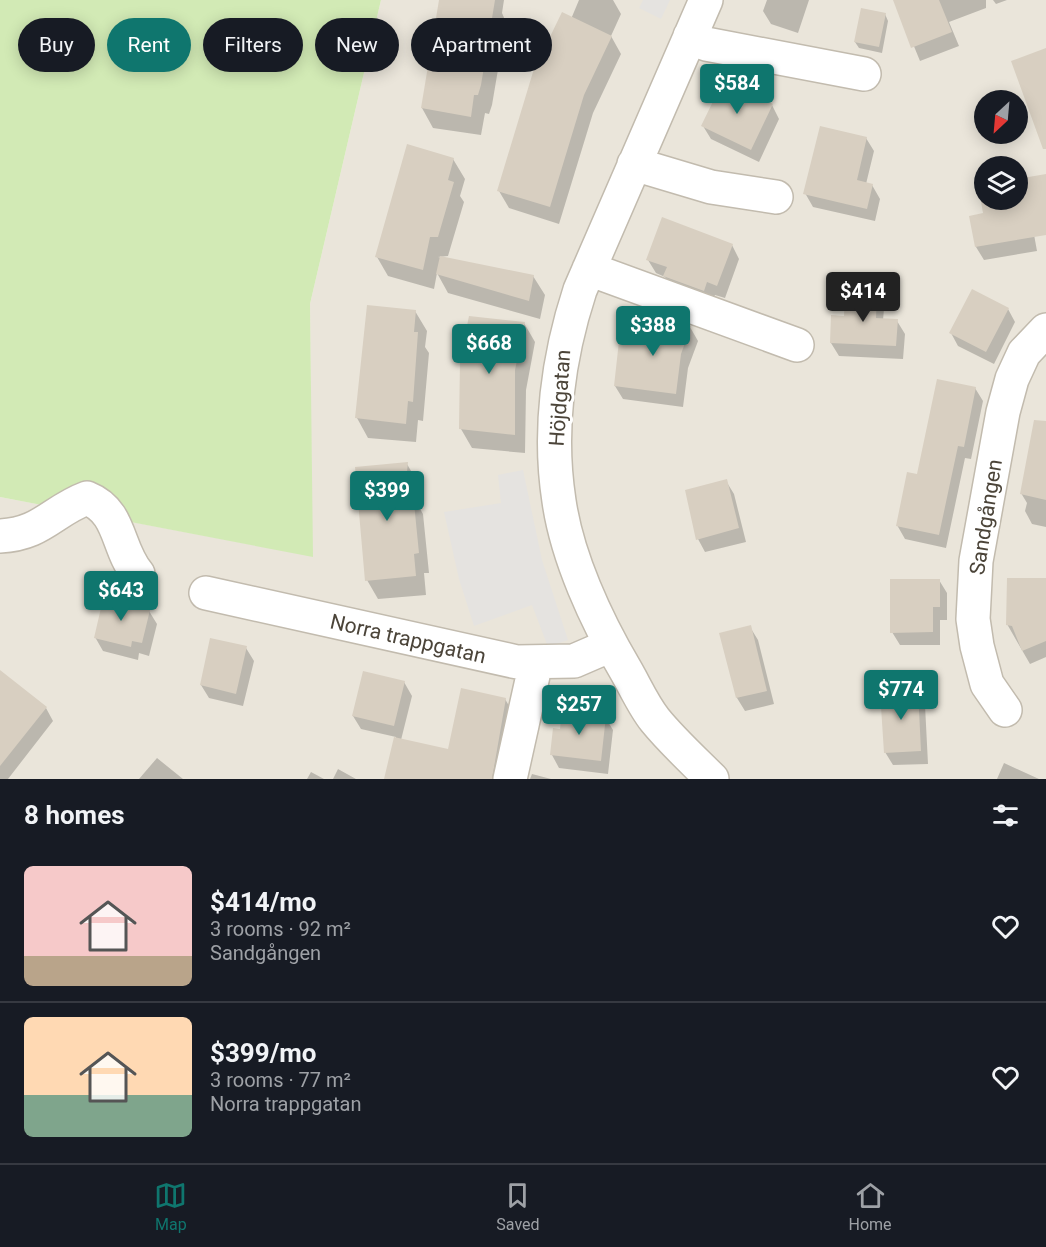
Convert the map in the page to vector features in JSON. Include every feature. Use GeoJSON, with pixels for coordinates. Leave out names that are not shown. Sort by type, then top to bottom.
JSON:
{"type":"FeatureCollection","features":[{"type":"Feature","properties":{"kind":"street","name":"Höjdgatan"},"geometry":{"type":"LineString","coordinates":[[706,0],[633,164],[589,269],[566,333],[558,384],[555,442],[559,501],[579,574],[611,645],[655,719],[712,779]]}},
{"type":"Feature","properties":{"kind":"street"},"geometry":{"type":"LineString","coordinates":[[690,36],[706,44],[864,74]]}},
{"type":"Feature","properties":{"kind":"street"},"geometry":{"type":"LineString","coordinates":[[633,164],[711,188],[776,197]]}},
{"type":"Feature","properties":{"kind":"street"},"geometry":{"type":"LineString","coordinates":[[589,269],[797,345]]}},
{"type":"Feature","properties":{"kind":"street","name":"Sandgången"},"geometry":{"type":"LineString","coordinates":[[1005,710],[987,684],[977,646],[973,619],[976,561],[1003,412],[1012,379],[1024,353],[1046,330]]}},
{"type":"Feature","properties":{"kind":"street"},"geometry":{"type":"LineString","coordinates":[[0,536],[23,534],[44,525],[71,504],[87,498],[99,503],[110,515],[120,534],[127,558],[138,574]]}},
{"type":"Feature","properties":{"kind":"street","name":"Norra trappgatan"},"geometry":{"type":"LineString","coordinates":[[206,593],[457,651],[517,662],[574,661],[611,645]]}},
{"type":"Feature","properties":{"kind":"street"},"geometry":{"type":"LineString","coordinates":[[510,779],[536,662]]}},
{"type":"Feature","properties":{"kind":"shaded area"},"geometry":{"type":"Polygon","coordinates":[[[381,0],[1046,0],[1046,779],[0,779],[0,497],[312,556],[310,304],[364,72],[399,72],[399,18],[377,18],[381,0]]]}},
{"type":"Feature","properties":{"kind":"shaded area"},"geometry":{"type":"Polygon","coordinates":[[[643,0],[670,0],[661,19],[639,8],[643,0]]]}},
{"type":"Feature","properties":{"kind":"shaded area"},"geometry":{"type":"Polygon","coordinates":[[[523,470],[542,560],[568,640],[548,647],[532,605],[474,626],[459,579],[444,512],[501,503],[498,475],[523,470]]]}},
{"type":"Feature","properties":{"kind":"green space"},"geometry":{"type":"Polygon","coordinates":[[[0,0],[381,0],[377,18],[315,18],[315,72],[364,72],[310,304],[313,557],[0,497],[0,0]]]}},
{"type":"Feature","properties":{"kind":"building"},"geometry":{"type":"Polygon","coordinates":[[[439,0],[495,0],[492,18],[436,18],[439,0]]]}},
{"type":"Feature","properties":{"kind":"building"},"geometry":{"type":"Polygon","coordinates":[[[893,0],[939,0],[952,32],[911,48],[893,0]]]}},
{"type":"Feature","properties":{"kind":"building"},"geometry":{"type":"Polygon","coordinates":[[[861,8],[886,13],[879,47],[854,42],[861,8]]]}},
{"type":"Feature","properties":{"kind":"building"},"geometry":{"type":"Polygon","coordinates":[[[562,12],[612,36],[584,95],[550,207],[497,191],[533,72],[552,72],[552,33],[562,12]]]}},
{"type":"Feature","properties":{"kind":"building"},"geometry":{"type":"Polygon","coordinates":[[[1046,48],[1046,149],[1043,149],[1028,108],[1028,90],[1022,90],[1011,61],[1046,48]]]}},
{"type":"Feature","properties":{"kind":"building"},"geometry":{"type":"Polygon","coordinates":[[[427,72],[483,72],[478,95],[474,95],[471,117],[421,108],[427,72]]]}},
{"type":"Feature","properties":{"kind":"building"},"geometry":{"type":"Polygon","coordinates":[[[723,81],[773,104],[751,150],[701,126],[723,81]]]}},
{"type":"Feature","properties":{"kind":"building"},"geometry":{"type":"Polygon","coordinates":[[[820,126],[867,137],[857,180],[873,184],[867,209],[803,194],[820,126]]]}},
{"type":"Feature","properties":{"kind":"building"},"geometry":{"type":"Polygon","coordinates":[[[407,144],[454,158],[448,180],[454,182],[438,237],[430,237],[423,270],[375,257],[407,144]]]}},
{"type":"Feature","properties":{"kind":"building"},"geometry":{"type":"Polygon","coordinates":[[[1046,174],[1046,235],[975,247],[969,216],[983,213],[982,210],[1028,210],[1028,177],[1046,174]]]}},
{"type":"Feature","properties":{"kind":"building"},"geometry":{"type":"Polygon","coordinates":[[[662,217],[733,244],[717,286],[707,282],[704,291],[663,276],[667,267],[646,260],[662,217]]]}},
{"type":"Feature","properties":{"kind":"building"},"geometry":{"type":"Polygon","coordinates":[[[440,256],[534,275],[529,301],[436,274],[440,256]]]}},
{"type":"Feature","properties":{"kind":"building"},"geometry":{"type":"Polygon","coordinates":[[[972,289],[1009,308],[986,352],[949,333],[972,289]]]}},
{"type":"Feature","properties":{"kind":"building"},"geometry":{"type":"Polygon","coordinates":[[[845,293],[877,294],[876,318],[898,319],[896,346],[830,343],[831,315],[844,316],[845,293]]]}},
{"type":"Feature","properties":{"kind":"building"},"geometry":{"type":"Polygon","coordinates":[[[367,305],[416,310],[414,332],[418,332],[413,402],[408,401],[406,424],[355,418],[367,305]]]}},
{"type":"Feature","properties":{"kind":"building"},"geometry":{"type":"Polygon","coordinates":[[[651,312],[691,326],[681,354],[676,394],[614,386],[619,341],[640,344],[651,312]]]}},
{"type":"Feature","properties":{"kind":"building"},"geometry":{"type":"Polygon","coordinates":[[[469,316],[525,322],[515,370],[515,435],[459,429],[460,360],[469,316]]]}},
{"type":"Feature","properties":{"kind":"building"},"geometry":{"type":"Polygon","coordinates":[[[937,379],[976,387],[964,447],[958,446],[939,535],[896,526],[907,472],[917,474],[937,379]]]}},
{"type":"Feature","properties":{"kind":"building"},"geometry":{"type":"Polygon","coordinates":[[[1034,420],[1046,421],[1046,500],[1020,494],[1034,420]]]}},
{"type":"Feature","properties":{"kind":"building"},"geometry":{"type":"Polygon","coordinates":[[[408,462],[405,492],[413,493],[419,553],[414,554],[416,576],[365,581],[355,467],[408,462]]]}},
{"type":"Feature","properties":{"kind":"building"},"geometry":{"type":"Polygon","coordinates":[[[727,479],[739,528],[696,540],[685,490],[727,479]]]}},
{"type":"Feature","properties":{"kind":"building"},"geometry":{"type":"Polygon","coordinates":[[[1007,578],[1046,578],[1046,641],[1022,651],[1012,626],[1006,625],[1007,578]]]}},
{"type":"Feature","properties":{"kind":"building"},"geometry":{"type":"Polygon","coordinates":[[[890,579],[940,579],[940,607],[933,607],[933,632],[890,633],[890,579]]]}},
{"type":"Feature","properties":{"kind":"building"},"geometry":{"type":"Polygon","coordinates":[[[104,595],[150,610],[142,643],[132,641],[131,647],[94,638],[104,595]]]}},
{"type":"Feature","properties":{"kind":"building"},"geometry":{"type":"Polygon","coordinates":[[[751,625],[767,691],[736,698],[719,633],[751,625]]]}},
{"type":"Feature","properties":{"kind":"building"},"geometry":{"type":"Polygon","coordinates":[[[210,638],[247,646],[236,694],[200,685],[210,638]]]}},
{"type":"Feature","properties":{"kind":"building"},"geometry":{"type":"Polygon","coordinates":[[[0,670],[47,707],[0,766],[0,670]]]}},
{"type":"Feature","properties":{"kind":"building"},"geometry":{"type":"Polygon","coordinates":[[[363,671],[405,681],[394,726],[352,716],[363,671]]]}},
{"type":"Feature","properties":{"kind":"building"},"geometry":{"type":"Polygon","coordinates":[[[461,688],[506,698],[492,779],[384,779],[394,737],[448,749],[461,688]]]}},
{"type":"Feature","properties":{"kind":"building"},"geometry":{"type":"Polygon","coordinates":[[[918,690],[921,751],[884,753],[880,691],[918,690]]]}},
{"type":"Feature","properties":{"kind":"building"},"geometry":{"type":"Polygon","coordinates":[[[562,710],[606,716],[601,761],[550,755],[553,728],[560,729],[562,710]]]}}]}
